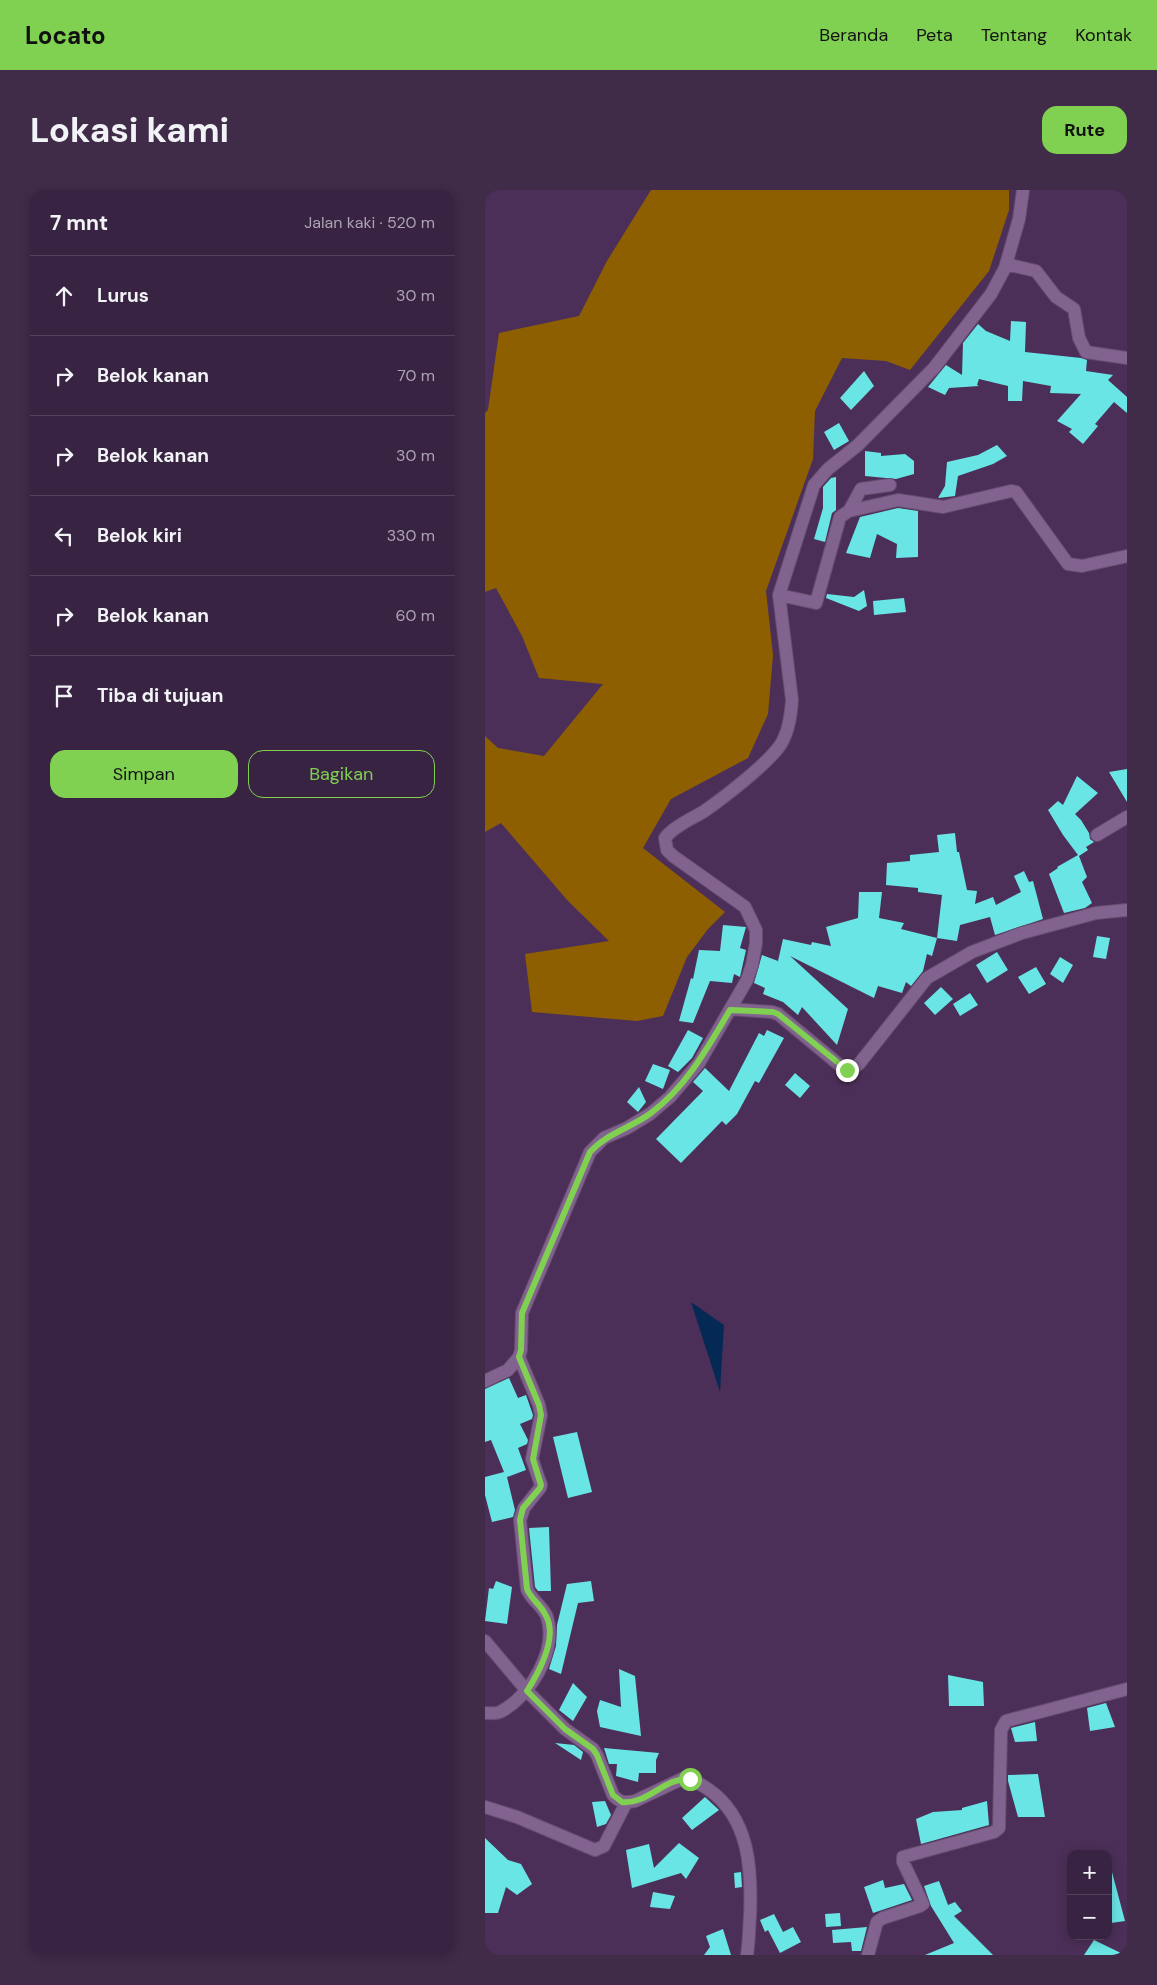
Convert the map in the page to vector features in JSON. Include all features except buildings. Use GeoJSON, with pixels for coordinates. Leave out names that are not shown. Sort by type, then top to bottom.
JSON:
{"type":"FeatureCollection","features":[{"type":"Feature","properties":{"kind":"street"},"geometry":{"type":"LineString","coordinates":[[485,1381],[508,1370],[519,1357],[521,1350],[522,1313],[590,1152],[604,1138],[627,1128],[650,1114],[671,1097],[699,1063],[747,980],[753,965],[756,937],[751,917],[745,907],[673,856],[667,850],[665,838],[672,831],[720,800],[773,755],[781,743],[791,715],[792,700],[779,595],[814,485],[828,470],[858,445],[934,368],[991,294],[1006,264],[1019,219],[1023,190]]}},
{"type":"Feature","properties":{"kind":"street"},"geometry":{"type":"LineString","coordinates":[[1006,264],[1036,271],[1056,297],[1074,309],[1079,338],[1085,352],[1127,358]]}},
{"type":"Feature","properties":{"kind":"street"},"geometry":{"type":"LineString","coordinates":[[849,511],[861,489],[890,486]]}},
{"type":"Feature","properties":{"kind":"street"},"geometry":{"type":"LineString","coordinates":[[779,595],[814,603],[818,601],[840,517],[849,511],[899,500],[951,506],[1011,491],[1016,492],[1021,496],[1063,560],[1068,564],[1081,566],[1127,556]]}},
{"type":"Feature","properties":{"kind":"street"},"geometry":{"type":"LineString","coordinates":[[1097,835],[1127,817]]}},
{"type":"Feature","properties":{"kind":"street"},"geometry":{"type":"LineString","coordinates":[[730,1010],[773,1012],[778,1014],[843,1068],[851,1070],[859,1064],[927,978],[972,952],[1022,933],[1096,913],[1127,910]]}},
{"type":"Feature","properties":{"kind":"street"},"geometry":{"type":"LineString","coordinates":[[485,1713],[500,1712],[527,1691],[543,1662],[549,1637],[546,1615],[530,1596],[527,1589],[520,1520],[523,1508],[541,1485],[533,1459],[541,1415],[537,1398],[519,1357]]}},
{"type":"Feature","properties":{"kind":"street"},"geometry":{"type":"LineString","coordinates":[[485,1641],[527,1691],[565,1729],[593,1749],[613,1795],[617,1799],[626,1803],[635,1801],[684,1778],[698,1783],[719,1797],[735,1817],[749,1861],[751,1893],[747,1955]]}},
{"type":"Feature","properties":{"kind":"street"},"geometry":{"type":"LineString","coordinates":[[868,1955],[875,1927],[879,1920],[923,1904],[903,1862],[903,1858],[994,1832],[999,1828],[1001,1730],[1006,1722],[1127,1689]]}},
{"type":"Feature","properties":{"kind":"street"},"geometry":{"type":"LineString","coordinates":[[485,1807],[517,1817],[595,1850],[604,1846],[626,1803]]}},
{"type":"Feature","properties":{"kind":"shaded area"},"geometry":{"type":"Polygon","coordinates":[[[651,190],[1009,190],[1009,210],[989,271],[910,370],[886,361],[842,358],[815,411],[813,459],[766,591],[773,655],[768,714],[748,758],[671,799],[643,848],[725,912],[708,929],[687,957],[663,1016],[637,1021],[532,1012],[525,954],[609,941],[568,901],[501,823],[485,832],[485,736],[498,748],[544,756],[603,684],[539,678],[522,636],[496,588],[485,592],[485,413],[488,410],[499,333],[579,316],[607,261],[651,190]]]}},
{"type":"Feature","properties":{"kind":"water"},"geometry":{"type":"Polygon","coordinates":[[[691,1302],[724,1325],[720,1392],[691,1302]]]}},
{"type":"Feature","properties":{"kind":"route"},"geometry":{"type":"LineString","coordinates":[[690,1779],[684,1778],[676,1781],[635,1801],[622,1802],[613,1795],[593,1749],[565,1729],[527,1691],[543,1662],[549,1637],[549,1628],[546,1615],[530,1596],[527,1589],[520,1520],[523,1508],[541,1485],[533,1459],[541,1415],[539,1405],[519,1357],[521,1350],[522,1313],[590,1152],[604,1138],[627,1128],[650,1114],[671,1097],[699,1063],[730,1010],[773,1012],[778,1014],[847,1070]]}}]}
